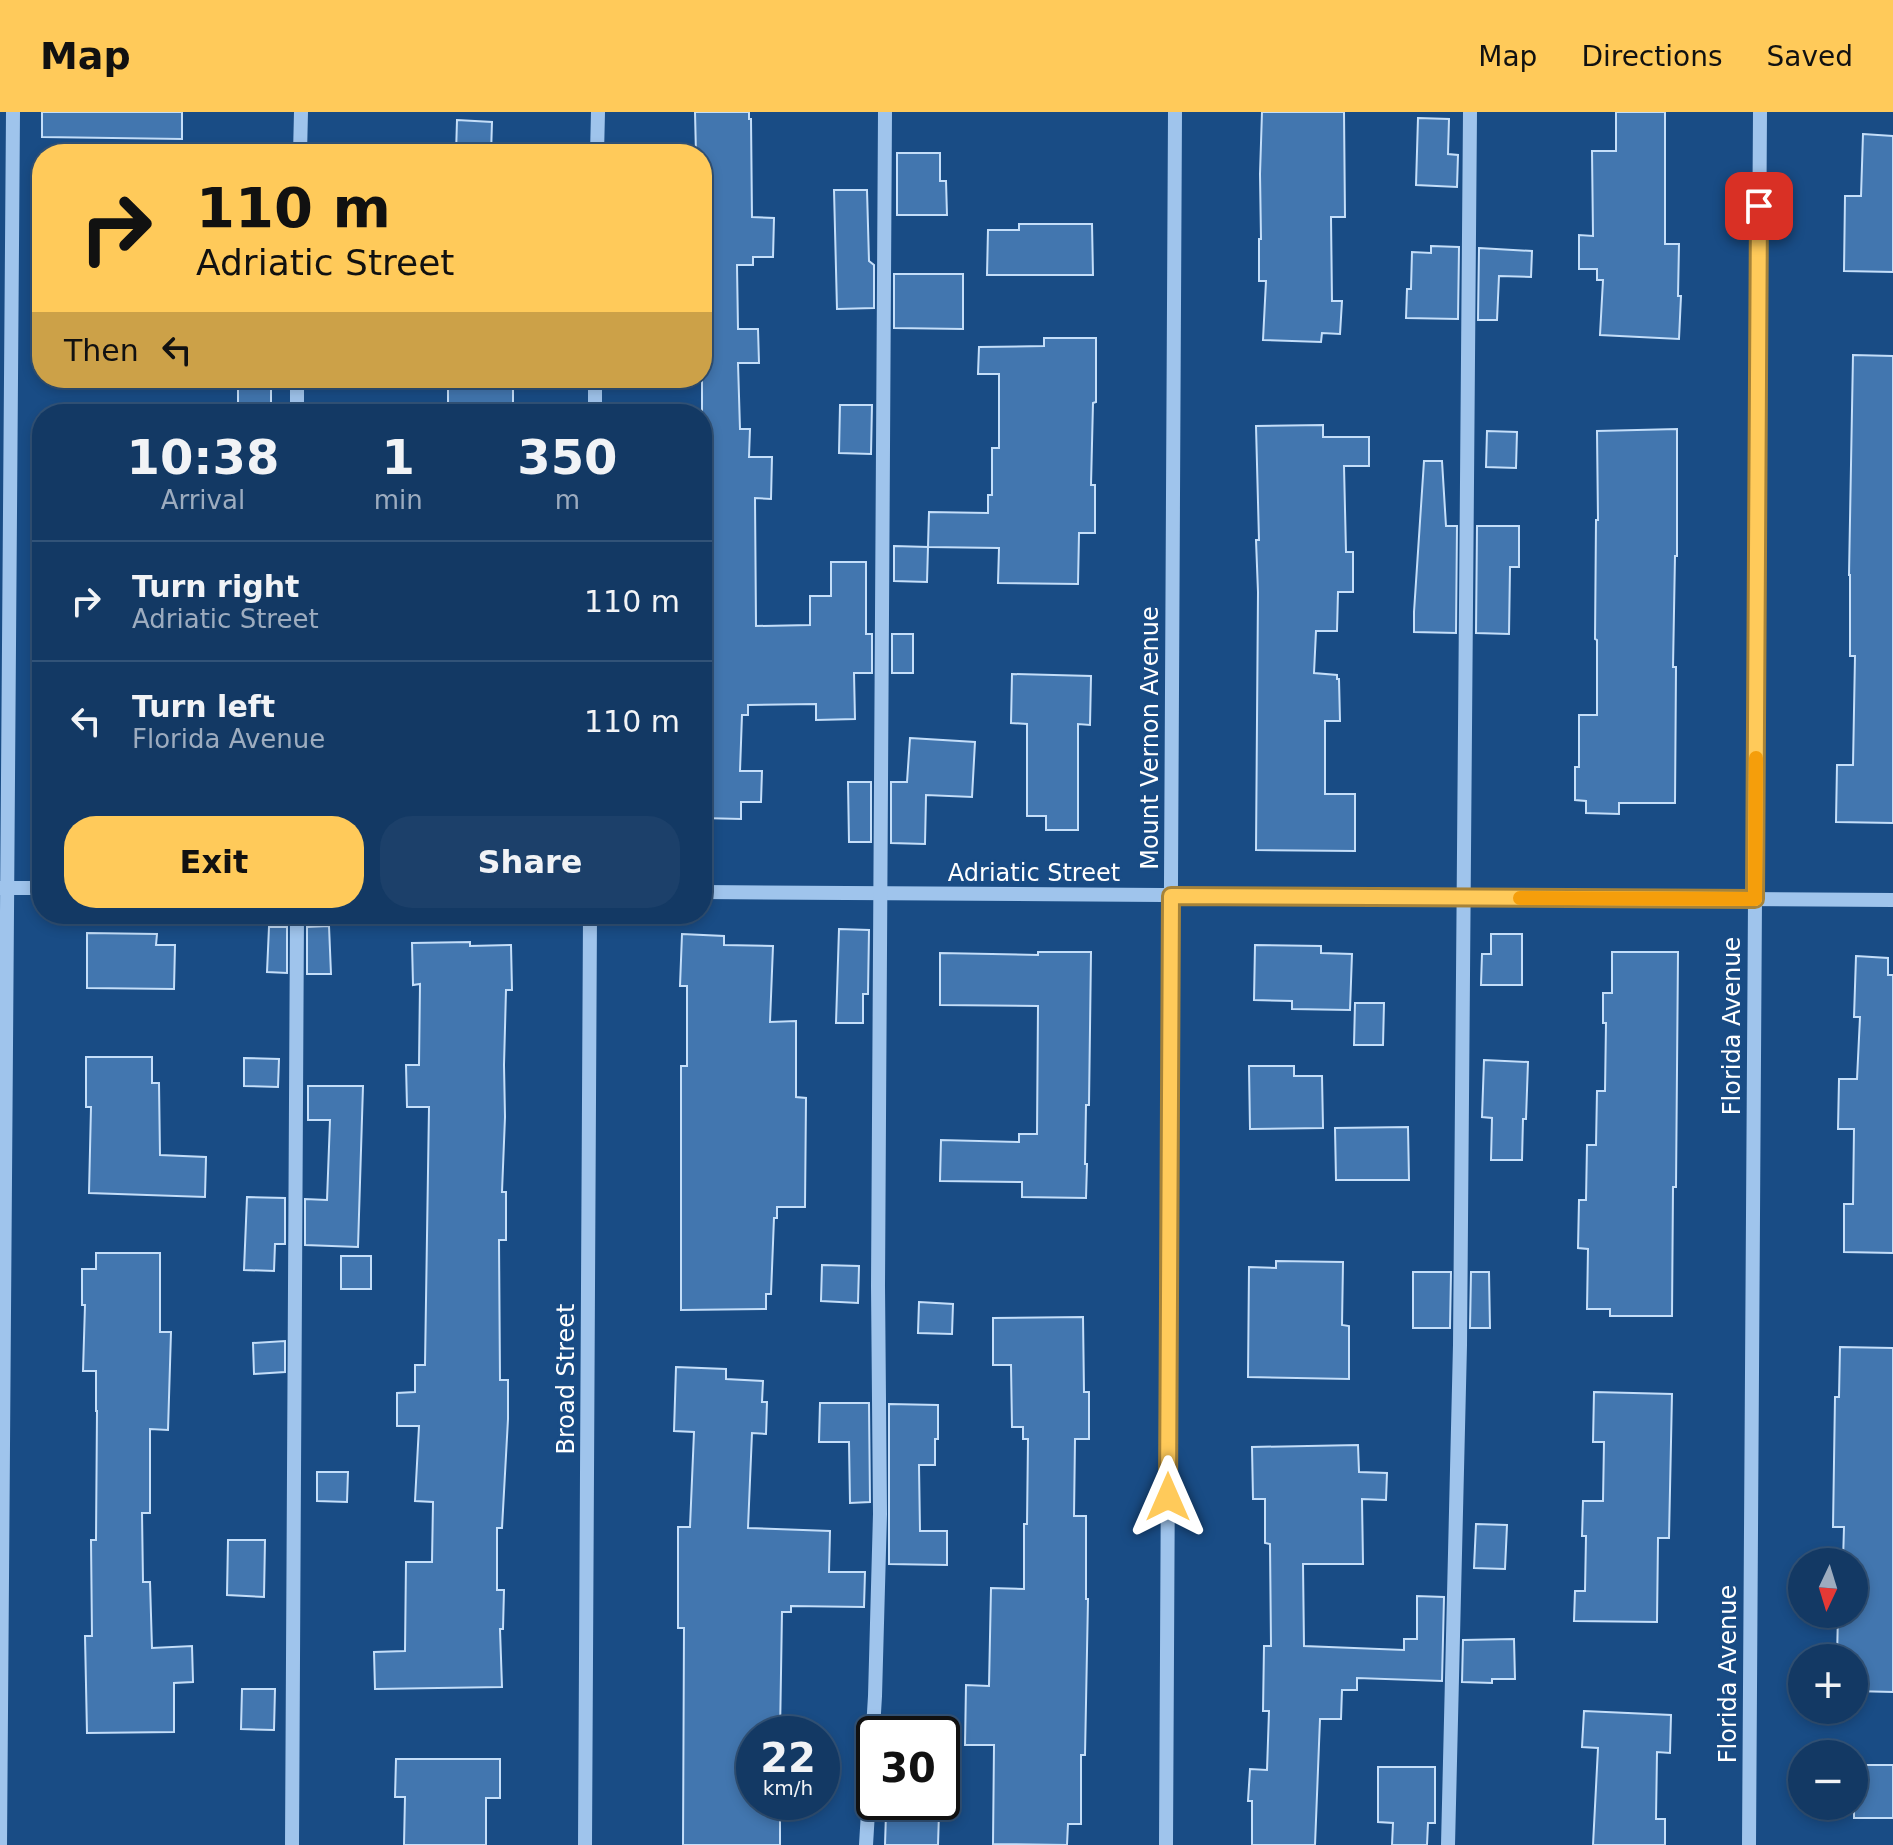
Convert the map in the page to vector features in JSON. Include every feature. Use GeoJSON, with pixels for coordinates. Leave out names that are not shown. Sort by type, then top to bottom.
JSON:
{"type":"FeatureCollection","features":[{"type":"Feature","properties":{"kind":"street"},"geometry":{"type":"LineString","coordinates":[[0,1845],[4,888],[13,112]]}},
{"type":"Feature","properties":{"kind":"street"},"geometry":{"type":"LineString","coordinates":[[300,144],[301,112]]}},
{"type":"Feature","properties":{"kind":"street"},"geometry":{"type":"LineString","coordinates":[[597,144],[598,112]]}},
{"type":"Feature","properties":{"kind":"street"},"geometry":{"type":"LineString","coordinates":[[866,1845],[875,1696],[880,1514],[878,1286],[885,112]]}},
{"type":"Feature","properties":{"kind":"street","name":"Mount Vernon Avenue"},"geometry":{"type":"LineString","coordinates":[[1166,1845],[1175,112]]}},
{"type":"Feature","properties":{"kind":"street"},"geometry":{"type":"LineString","coordinates":[[1448,1845],[1460,1345],[1470,112]]}},
{"type":"Feature","properties":{"kind":"street","name":"Florida Avenue"},"geometry":{"type":"LineString","coordinates":[[1749,1845],[1760,112]]}},
{"type":"Feature","properties":{"kind":"street"},"geometry":{"type":"LineString","coordinates":[[4,888],[32,888]]}},
{"type":"Feature","properties":{"kind":"street","name":"Adriatic Street"},"geometry":{"type":"LineString","coordinates":[[712,892],[1893,900]]}},
{"type":"Feature","properties":{"kind":"street"},"geometry":{"type":"LineString","coordinates":[[292,1845],[297,924]]}},
{"type":"Feature","properties":{"kind":"street","name":"Broad Street"},"geometry":{"type":"LineString","coordinates":[[585,1845],[590,924]]}},
{"type":"Feature","properties":{"kind":"building"},"geometry":{"type":"Polygon","coordinates":[[[42,112],[182,112],[182,139],[42,137],[42,112]]]}},
{"type":"Feature","properties":{"kind":"building"},"geometry":{"type":"Polygon","coordinates":[[[695,112],[749,112],[752,217],[774,218],[773,257],[753,257],[753,265],[737,265],[738,329],[758,329],[759,363],[738,363],[740,429],[750,429],[749,457],[772,457],[771,499],[755,498],[756,626],[810,625],[810,596],[831,596],[831,562],[866,562],[866,634],[872,634],[872,673],[854,673],[855,719],[816,720],[816,704],[748,705],[748,715],[742,715],[740,771],[762,771],[761,802],[741,802],[741,819],[712,818],[712,404],[702,404],[702,388],[712,388],[712,144],[696,144],[695,112]]]}},
{"type":"Feature","properties":{"kind":"building"},"geometry":{"type":"Polygon","coordinates":[[[1262,112],[1344,112],[1345,217],[1331,217],[1332,301],[1342,301],[1340,334],[1322,333],[1321,342],[1263,340],[1266,281],[1259,281],[1262,112]]]}},
{"type":"Feature","properties":{"kind":"building"},"geometry":{"type":"Polygon","coordinates":[[[1616,112],[1665,112],[1665,244],[1679,244],[1679,339],[1600,335],[1603,280],[1597,280],[1597,269],[1579,269],[1579,235],[1593,236],[1592,151],[1616,151],[1616,112]]]}},
{"type":"Feature","properties":{"kind":"building"},"geometry":{"type":"Polygon","coordinates":[[[1418,118],[1449,119],[1448,154],[1458,155],[1457,187],[1416,185],[1418,118]]]}},
{"type":"Feature","properties":{"kind":"building"},"geometry":{"type":"Polygon","coordinates":[[[457,120],[492,122],[491,144],[456,144],[457,120]]]}},
{"type":"Feature","properties":{"kind":"building"},"geometry":{"type":"Polygon","coordinates":[[[1863,134],[1893,136],[1893,272],[1844,271],[1845,196],[1861,196],[1863,134]]]}},
{"type":"Feature","properties":{"kind":"building"},"geometry":{"type":"Polygon","coordinates":[[[897,153],[940,153],[940,181],[946,181],[947,215],[897,215],[897,153]]]}},
{"type":"Feature","properties":{"kind":"building"},"geometry":{"type":"Polygon","coordinates":[[[834,190],[867,190],[869,261],[874,265],[874,308],[837,309],[834,190]]]}},
{"type":"Feature","properties":{"kind":"building"},"geometry":{"type":"Polygon","coordinates":[[[1019,224],[1092,224],[1093,275],[987,275],[988,230],[1019,230],[1019,224]]]}},
{"type":"Feature","properties":{"kind":"building"},"geometry":{"type":"Polygon","coordinates":[[[1431,246],[1459,247],[1458,319],[1406,318],[1412,252],[1431,253],[1431,246]]]}},
{"type":"Feature","properties":{"kind":"building"},"geometry":{"type":"Polygon","coordinates":[[[1479,248],[1532,251],[1531,277],[1499,276],[1497,320],[1478,320],[1479,248]]]}},
{"type":"Feature","properties":{"kind":"building"},"geometry":{"type":"Polygon","coordinates":[[[894,274],[963,274],[963,329],[894,328],[894,274]]]}},
{"type":"Feature","properties":{"kind":"building"},"geometry":{"type":"Polygon","coordinates":[[[1044,338],[1096,338],[1091,485],[1095,485],[1095,533],[1079,533],[1078,584],[998,583],[999,548],[928,547],[929,512],[988,513],[988,495],[992,495],[992,448],[999,448],[999,374],[978,374],[979,347],[1044,346],[1044,338]]]}},
{"type":"Feature","properties":{"kind":"building"},"geometry":{"type":"Polygon","coordinates":[[[1853,355],[1893,356],[1893,823],[1836,822],[1837,765],[1853,765],[1855,656],[1850,656],[1849,575],[1853,355]]]}},
{"type":"Feature","properties":{"kind":"building"},"geometry":{"type":"Polygon","coordinates":[[[238,388],[271,388],[271,404],[238,404],[238,388]]]}},
{"type":"Feature","properties":{"kind":"building"},"geometry":{"type":"Polygon","coordinates":[[[448,388],[513,388],[513,404],[448,404],[448,388]]]}},
{"type":"Feature","properties":{"kind":"building"},"geometry":{"type":"Polygon","coordinates":[[[840,405],[872,405],[871,454],[839,453],[840,405]]]}},
{"type":"Feature","properties":{"kind":"building"},"geometry":{"type":"Polygon","coordinates":[[[1323,425],[1323,437],[1369,437],[1369,466],[1344,466],[1346,552],[1353,552],[1353,592],[1338,592],[1337,631],[1316,631],[1314,673],[1337,675],[1339,679],[1340,721],[1325,721],[1325,794],[1355,794],[1355,851],[1256,850],[1256,540],[1259,540],[1256,426],[1323,425]]]}},
{"type":"Feature","properties":{"kind":"building"},"geometry":{"type":"Polygon","coordinates":[[[1677,429],[1673,667],[1676,667],[1675,803],[1619,803],[1619,814],[1586,813],[1586,801],[1575,800],[1575,767],[1579,767],[1579,715],[1597,715],[1597,431],[1677,429]]]}},
{"type":"Feature","properties":{"kind":"building"},"geometry":{"type":"Polygon","coordinates":[[[1487,431],[1517,432],[1516,468],[1486,467],[1487,431]]]}},
{"type":"Feature","properties":{"kind":"building"},"geometry":{"type":"Polygon","coordinates":[[[1424,461],[1442,461],[1446,526],[1457,526],[1456,633],[1414,632],[1424,461]]]}},
{"type":"Feature","properties":{"kind":"building"},"geometry":{"type":"Polygon","coordinates":[[[1477,526],[1519,526],[1519,567],[1510,567],[1509,634],[1476,633],[1477,526]]]}},
{"type":"Feature","properties":{"kind":"building"},"geometry":{"type":"Polygon","coordinates":[[[894,546],[928,547],[927,582],[894,581],[894,546]]]}},
{"type":"Feature","properties":{"kind":"building"},"geometry":{"type":"Polygon","coordinates":[[[892,634],[913,634],[913,673],[892,673],[892,634]]]}},
{"type":"Feature","properties":{"kind":"building"},"geometry":{"type":"Polygon","coordinates":[[[1012,674],[1091,676],[1090,725],[1078,724],[1078,830],[1046,830],[1046,816],[1027,816],[1027,724],[1011,723],[1012,674]]]}},
{"type":"Feature","properties":{"kind":"building"},"geometry":{"type":"Polygon","coordinates":[[[910,738],[975,742],[972,797],[926,795],[925,844],[891,843],[891,782],[907,782],[910,738]]]}},
{"type":"Feature","properties":{"kind":"building"},"geometry":{"type":"Polygon","coordinates":[[[848,782],[871,782],[871,842],[849,842],[848,782]]]}},
{"type":"Feature","properties":{"kind":"building"},"geometry":{"type":"Polygon","coordinates":[[[329,926],[331,974],[307,974],[307,927],[329,926]]]}},
{"type":"Feature","properties":{"kind":"building"},"geometry":{"type":"Polygon","coordinates":[[[269,927],[287,927],[287,973],[267,972],[269,927]]]}},
{"type":"Feature","properties":{"kind":"building"},"geometry":{"type":"Polygon","coordinates":[[[839,929],[869,930],[868,994],[863,994],[863,1023],[836,1023],[839,929]]]}},
{"type":"Feature","properties":{"kind":"building"},"geometry":{"type":"Polygon","coordinates":[[[87,933],[157,934],[156,945],[175,945],[174,989],[87,988],[87,933]]]}},
{"type":"Feature","properties":{"kind":"building"},"geometry":{"type":"Polygon","coordinates":[[[682,934],[724,936],[724,945],[773,946],[770,1022],[796,1021],[796,1097],[806,1098],[805,1207],[777,1207],[771,1294],[766,1294],[766,1309],[681,1310],[681,1066],[687,1066],[687,986],[680,986],[682,934]]]}},
{"type":"Feature","properties":{"kind":"building"},"geometry":{"type":"Polygon","coordinates":[[[1491,934],[1522,934],[1522,985],[1481,985],[1482,954],[1491,954],[1491,934]]]}},
{"type":"Feature","properties":{"kind":"building"},"geometry":{"type":"Polygon","coordinates":[[[470,942],[470,946],[511,945],[512,990],[506,990],[504,1065],[502,1192],[506,1192],[506,1240],[499,1240],[500,1380],[508,1380],[502,1528],[497,1528],[497,1590],[504,1590],[503,1629],[500,1629],[502,1687],[375,1689],[374,1652],[405,1651],[406,1562],[432,1562],[433,1502],[415,1501],[419,1426],[397,1426],[397,1393],[415,1392],[415,1365],[425,1365],[429,1107],[407,1107],[406,1065],[419,1065],[420,984],[413,985],[412,943],[470,942]]]}},
{"type":"Feature","properties":{"kind":"building"},"geometry":{"type":"Polygon","coordinates":[[[1255,945],[1321,946],[1321,953],[1352,954],[1350,1010],[1292,1009],[1292,1001],[1254,1000],[1255,945]]]}},
{"type":"Feature","properties":{"kind":"building"},"geometry":{"type":"Polygon","coordinates":[[[1038,952],[1091,952],[1086,1198],[1022,1197],[1022,1182],[940,1181],[941,1140],[1019,1142],[1019,1134],[1037,1134],[1038,1006],[940,1005],[940,953],[1038,955],[1038,952]]]}},
{"type":"Feature","properties":{"kind":"building"},"geometry":{"type":"Polygon","coordinates":[[[1612,952],[1678,952],[1672,1316],[1610,1316],[1610,1309],[1587,1309],[1588,1249],[1578,1248],[1579,1200],[1586,1200],[1587,1145],[1596,1145],[1597,1091],[1605,1091],[1603,993],[1612,993],[1612,952]]]}},
{"type":"Feature","properties":{"kind":"building"},"geometry":{"type":"Polygon","coordinates":[[[1856,956],[1888,958],[1888,975],[1893,975],[1893,1253],[1844,1252],[1844,1204],[1853,1204],[1854,1129],[1838,1129],[1839,1079],[1857,1079],[1860,1017],[1854,1017],[1856,956]]]}},
{"type":"Feature","properties":{"kind":"building"},"geometry":{"type":"Polygon","coordinates":[[[1355,1003],[1384,1003],[1383,1045],[1354,1045],[1355,1003]]]}},
{"type":"Feature","properties":{"kind":"building"},"geometry":{"type":"Polygon","coordinates":[[[86,1057],[152,1057],[152,1083],[159,1083],[160,1155],[206,1157],[205,1197],[89,1193],[91,1107],[86,1107],[86,1057]]]}},
{"type":"Feature","properties":{"kind":"building"},"geometry":{"type":"Polygon","coordinates":[[[244,1058],[279,1059],[278,1087],[244,1086],[244,1058]]]}},
{"type":"Feature","properties":{"kind":"building"},"geometry":{"type":"Polygon","coordinates":[[[1484,1060],[1528,1062],[1522,1160],[1491,1160],[1492,1118],[1482,1117],[1484,1060]]]}},
{"type":"Feature","properties":{"kind":"building"},"geometry":{"type":"Polygon","coordinates":[[[1249,1066],[1294,1066],[1294,1076],[1322,1076],[1323,1128],[1250,1129],[1249,1066]]]}},
{"type":"Feature","properties":{"kind":"building"},"geometry":{"type":"Polygon","coordinates":[[[308,1086],[363,1086],[358,1247],[305,1245],[305,1199],[327,1200],[330,1120],[308,1120],[308,1086]]]}},
{"type":"Feature","properties":{"kind":"building"},"geometry":{"type":"Polygon","coordinates":[[[1408,1127],[1409,1180],[1336,1180],[1335,1128],[1408,1127]]]}},
{"type":"Feature","properties":{"kind":"building"},"geometry":{"type":"Polygon","coordinates":[[[247,1197],[285,1198],[285,1244],[275,1244],[274,1271],[244,1270],[247,1197]]]}},
{"type":"Feature","properties":{"kind":"building"},"geometry":{"type":"Polygon","coordinates":[[[96,1253],[160,1253],[160,1332],[171,1332],[168,1430],[150,1429],[150,1513],[142,1513],[143,1582],[150,1582],[152,1648],[192,1646],[193,1682],[174,1683],[174,1732],[87,1733],[85,1636],[92,1636],[91,1540],[96,1540],[97,1411],[96,1371],[83,1371],[85,1305],[82,1305],[82,1269],[96,1269],[96,1253]]]}},
{"type":"Feature","properties":{"kind":"building"},"geometry":{"type":"Polygon","coordinates":[[[341,1256],[371,1256],[371,1289],[341,1289],[341,1256]]]}},
{"type":"Feature","properties":{"kind":"building"},"geometry":{"type":"Polygon","coordinates":[[[1276,1261],[1343,1262],[1342,1325],[1349,1326],[1349,1379],[1248,1377],[1249,1267],[1276,1268],[1276,1261]]]}},
{"type":"Feature","properties":{"kind":"building"},"geometry":{"type":"Polygon","coordinates":[[[822,1265],[859,1266],[858,1303],[821,1301],[822,1265]]]}},
{"type":"Feature","properties":{"kind":"building"},"geometry":{"type":"Polygon","coordinates":[[[1413,1272],[1451,1272],[1450,1328],[1413,1328],[1413,1272]]]}},
{"type":"Feature","properties":{"kind":"building"},"geometry":{"type":"Polygon","coordinates":[[[1471,1272],[1489,1272],[1490,1328],[1470,1328],[1471,1272]]]}},
{"type":"Feature","properties":{"kind":"building"},"geometry":{"type":"Polygon","coordinates":[[[919,1302],[953,1304],[952,1334],[918,1333],[919,1302]]]}},
{"type":"Feature","properties":{"kind":"building"},"geometry":{"type":"Polygon","coordinates":[[[1083,1317],[1084,1392],[1089,1392],[1089,1439],[1075,1439],[1074,1516],[1086,1516],[1088,1599],[1081,1824],[1068,1824],[1067,1845],[993,1844],[994,1745],[965,1745],[966,1685],[989,1686],[991,1588],[1024,1589],[1028,1439],[1023,1439],[1023,1427],[1012,1427],[1011,1365],[993,1365],[993,1318],[1083,1317]]]}},
{"type":"Feature","properties":{"kind":"building"},"geometry":{"type":"Polygon","coordinates":[[[285,1341],[285,1372],[254,1374],[253,1343],[285,1341]]]}},
{"type":"Feature","properties":{"kind":"building"},"geometry":{"type":"Polygon","coordinates":[[[1840,1347],[1893,1348],[1893,1692],[1868,1691],[1868,1644],[1837,1644],[1838,1628],[1868,1628],[1868,1548],[1843,1548],[1844,1527],[1833,1527],[1835,1397],[1839,1397],[1840,1347]]]}},
{"type":"Feature","properties":{"kind":"building"},"geometry":{"type":"Polygon","coordinates":[[[676,1367],[726,1369],[726,1379],[763,1381],[762,1402],[767,1402],[766,1434],[752,1433],[748,1528],[830,1531],[829,1572],[865,1572],[864,1607],[791,1606],[791,1612],[782,1612],[780,1716],[736,1716],[736,1820],[780,1820],[780,1845],[683,1845],[684,1628],[678,1628],[678,1527],[690,1527],[694,1432],[674,1431],[676,1367]]]}},
{"type":"Feature","properties":{"kind":"building"},"geometry":{"type":"Polygon","coordinates":[[[1594,1392],[1672,1394],[1669,1538],[1658,1538],[1657,1622],[1574,1621],[1575,1591],[1585,1591],[1583,1501],[1603,1501],[1604,1442],[1593,1442],[1594,1392]]]}},
{"type":"Feature","properties":{"kind":"building"},"geometry":{"type":"Polygon","coordinates":[[[820,1403],[869,1403],[870,1502],[850,1503],[849,1442],[819,1442],[820,1403]]]}},
{"type":"Feature","properties":{"kind":"building"},"geometry":{"type":"Polygon","coordinates":[[[889,1404],[938,1405],[935,1465],[919,1465],[920,1531],[947,1531],[947,1565],[889,1564],[889,1404]]]}},
{"type":"Feature","properties":{"kind":"building"},"geometry":{"type":"Polygon","coordinates":[[[1358,1445],[1359,1472],[1387,1473],[1386,1500],[1362,1499],[1363,1564],[1303,1564],[1304,1646],[1404,1650],[1404,1639],[1417,1639],[1417,1596],[1444,1597],[1442,1681],[1357,1678],[1357,1690],[1342,1690],[1341,1719],[1320,1719],[1315,1845],[1252,1845],[1252,1801],[1248,1801],[1250,1769],[1267,1770],[1269,1711],[1263,1711],[1264,1646],[1271,1646],[1270,1544],[1265,1543],[1265,1499],[1253,1499],[1252,1447],[1358,1445]]]}},
{"type":"Feature","properties":{"kind":"building"},"geometry":{"type":"Polygon","coordinates":[[[317,1472],[348,1472],[347,1502],[317,1501],[317,1472]]]}},
{"type":"Feature","properties":{"kind":"building"},"geometry":{"type":"Polygon","coordinates":[[[1476,1524],[1507,1525],[1505,1569],[1474,1568],[1476,1524]]]}},
{"type":"Feature","properties":{"kind":"building"},"geometry":{"type":"Polygon","coordinates":[[[228,1540],[265,1540],[264,1597],[227,1595],[228,1540]]]}},
{"type":"Feature","properties":{"kind":"building"},"geometry":{"type":"Polygon","coordinates":[[[1514,1639],[1515,1679],[1492,1679],[1492,1683],[1462,1682],[1463,1640],[1514,1639]]]}},
{"type":"Feature","properties":{"kind":"building"},"geometry":{"type":"Polygon","coordinates":[[[242,1689],[275,1689],[274,1730],[241,1729],[242,1689]]]}},
{"type":"Feature","properties":{"kind":"building"},"geometry":{"type":"Polygon","coordinates":[[[1584,1711],[1671,1715],[1670,1753],[1657,1752],[1656,1819],[1665,1819],[1665,1845],[1593,1845],[1598,1748],[1582,1747],[1584,1711]]]}},
{"type":"Feature","properties":{"kind":"building"},"geometry":{"type":"Polygon","coordinates":[[[396,1759],[500,1759],[500,1798],[486,1798],[486,1845],[404,1845],[405,1797],[395,1797],[396,1759]]]}},
{"type":"Feature","properties":{"kind":"building"},"geometry":{"type":"Polygon","coordinates":[[[1868,1765],[1893,1765],[1893,1818],[1868,1818],[1868,1765]]]}},
{"type":"Feature","properties":{"kind":"building"},"geometry":{"type":"Polygon","coordinates":[[[1378,1767],[1435,1767],[1435,1823],[1428,1823],[1427,1845],[1392,1845],[1393,1823],[1378,1822],[1378,1767]]]}},
{"type":"Feature","properties":{"kind":"building"},"geometry":{"type":"Polygon","coordinates":[[[886,1820],[939,1820],[938,1845],[885,1845],[886,1820]]]}},
{"type":"Feature","properties":{"kind":"slow traffic"},"geometry":{"type":"LineString","coordinates":[[1520,898],[1755,899],[1756,758]]}},
{"type":"Feature","properties":{"kind":"route"},"geometry":{"type":"LineString","coordinates":[[1168,1497],[1171,896],[1755,899],[1759,206]]}}]}
